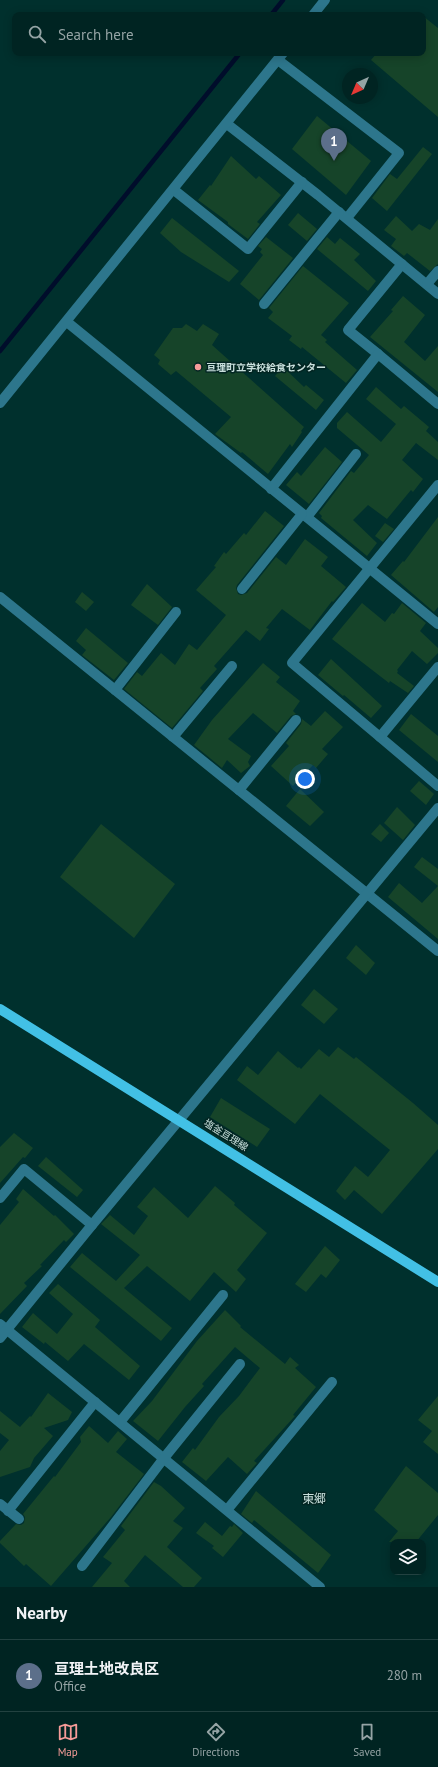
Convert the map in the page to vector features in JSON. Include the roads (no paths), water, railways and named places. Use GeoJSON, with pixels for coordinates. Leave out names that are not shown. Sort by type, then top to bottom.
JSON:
{"type":"FeatureCollection","features":[{"type":"Feature","properties":{"kind":"main road","name":"塩釜亘理線"},"geometry":{"type":"LineString","coordinates":[[0,1009],[438,1282]]}},
{"type":"Feature","properties":{"kind":"street"},"geometry":{"type":"LineString","coordinates":[[315,12],[325,0]]}},
{"type":"Feature","properties":{"kind":"street"},"geometry":{"type":"LineString","coordinates":[[0,403],[174,190],[280,56],[399,153],[264,304]]}},
{"type":"Feature","properties":{"kind":"street"},"geometry":{"type":"LineString","coordinates":[[227,124],[343,215],[438,294]]}},
{"type":"Feature","properties":{"kind":"street"},"geometry":{"type":"LineString","coordinates":[[174,190],[248,249],[302,182]]}},
{"type":"Feature","properties":{"kind":"street"},"geometry":{"type":"LineString","coordinates":[[402,264],[348,330],[438,404]]}},
{"type":"Feature","properties":{"kind":"street"},"geometry":{"type":"LineString","coordinates":[[427,284],[438,271]]}},
{"type":"Feature","properties":{"kind":"street"},"geometry":{"type":"LineString","coordinates":[[67,322],[438,624]]}},
{"type":"Feature","properties":{"kind":"street"},"geometry":{"type":"LineString","coordinates":[[271,489],[378,354]]}},
{"type":"Feature","properties":{"kind":"street"},"geometry":{"type":"LineString","coordinates":[[242,589],[356,454]]}},
{"type":"Feature","properties":{"kind":"street"},"geometry":{"type":"LineString","coordinates":[[438,484],[292,663],[438,786]]}},
{"type":"Feature","properties":{"kind":"street"},"geometry":{"type":"LineString","coordinates":[[0,597],[438,951]]}},
{"type":"Feature","properties":{"kind":"street"},"geometry":{"type":"LineString","coordinates":[[115,690],[176,612]]}},
{"type":"Feature","properties":{"kind":"street"},"geometry":{"type":"LineString","coordinates":[[173,737],[232,666]]}},
{"type":"Feature","properties":{"kind":"street"},"geometry":{"type":"LineString","coordinates":[[380,737],[438,666]]}},
{"type":"Feature","properties":{"kind":"street"},"geometry":{"type":"LineString","coordinates":[[239,790],[296,720]]}},
{"type":"Feature","properties":{"kind":"street"},"geometry":{"type":"LineString","coordinates":[[0,1338],[4,1326],[92,1225],[438,808]]}},
{"type":"Feature","properties":{"kind":"street"},"geometry":{"type":"LineString","coordinates":[[0,1198],[24,1169],[92,1225]]}},
{"type":"Feature","properties":{"kind":"street"},"geometry":{"type":"LineString","coordinates":[[120,1422],[223,1295]]}},
{"type":"Feature","properties":{"kind":"street"},"geometry":{"type":"LineString","coordinates":[[4,1326],[320,1587]]}},
{"type":"Feature","properties":{"kind":"street"},"geometry":{"type":"LineString","coordinates":[[82,1566],[164,1458],[240,1364]]}},
{"type":"Feature","properties":{"kind":"street"},"geometry":{"type":"LineString","coordinates":[[227,1510],[332,1382]]}},
{"type":"Feature","properties":{"kind":"street"},"geometry":{"type":"LineString","coordinates":[[8,1511],[95,1402]]}},
{"type":"Feature","properties":{"kind":"street"},"geometry":{"type":"LineString","coordinates":[[0,1504],[19,1519]]}},
{"type":"Feature","properties":{"kind":"waterway"},"geometry":{"type":"LineString","coordinates":[[273,12],[283,0]]}},
{"type":"Feature","properties":{"kind":"waterway"},"geometry":{"type":"LineString","coordinates":[[0,351],[238,56]]}},
{"type":"Feature","properties":{"kind":"place","name":"亘理土地改良区"},"geometry":{"type":"Point","coordinates":[334,161]}},
{"type":"Feature","properties":{"kind":"place","name":"亘理町立学校給食センター"},"geometry":{"type":"Point","coordinates":[198,367]}},
{"type":"Feature","properties":{"kind":"district","name":"東郷"},"geometry":{"type":"Point","coordinates":[314,1498]}}]}
